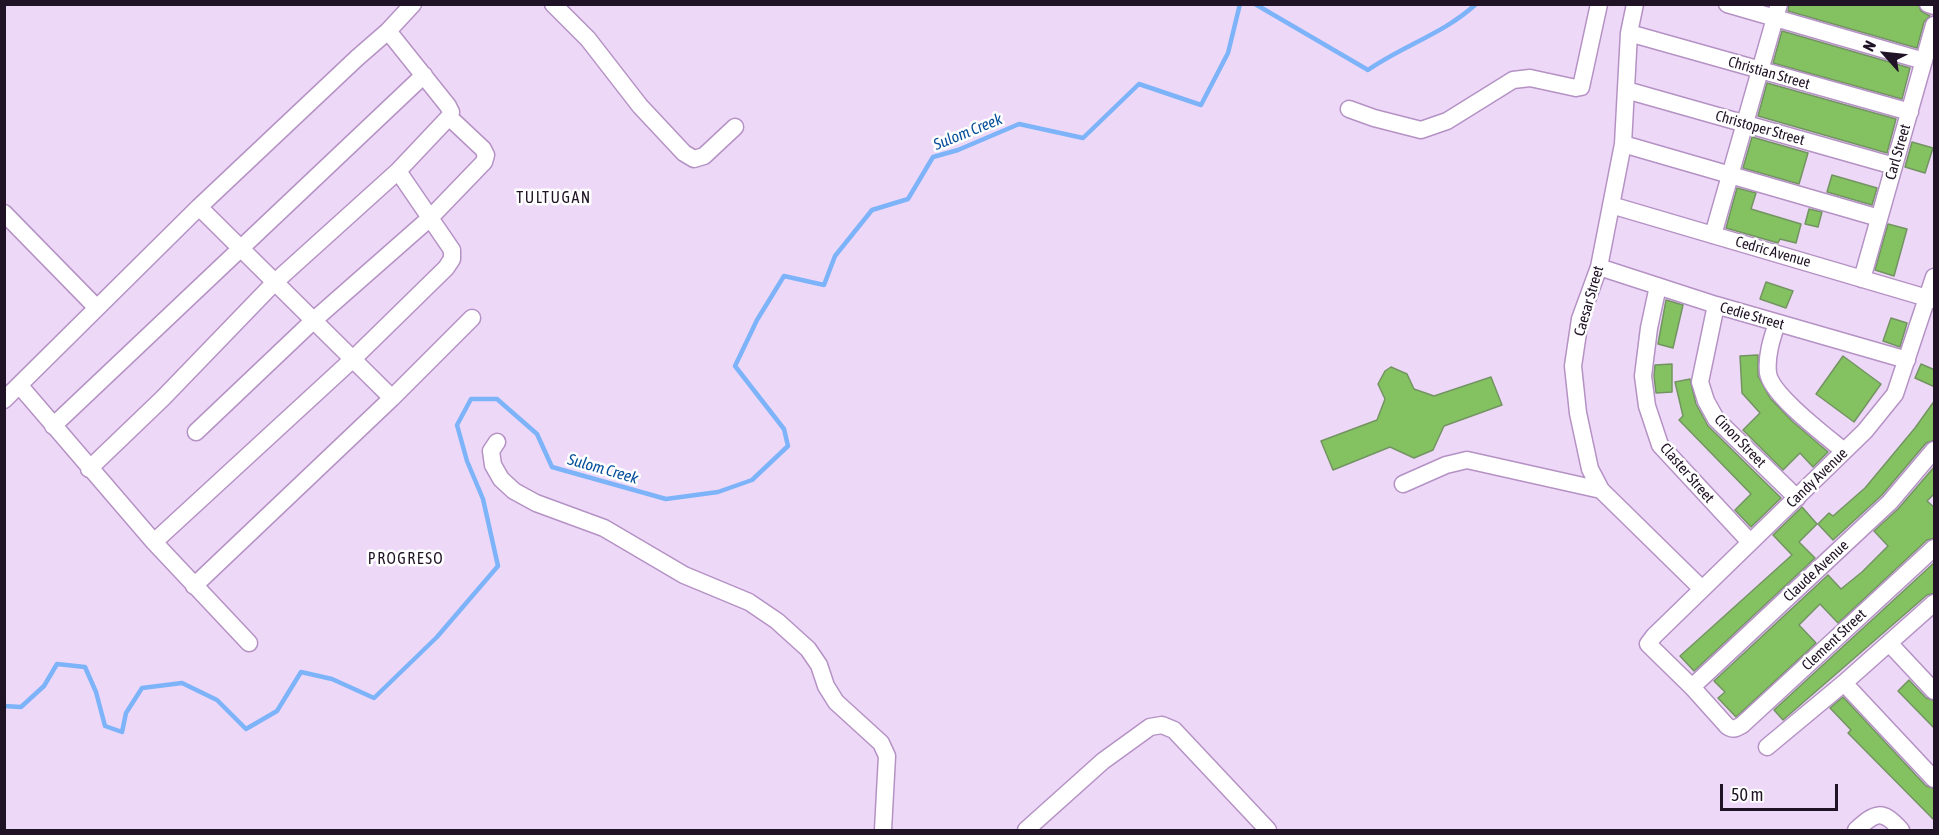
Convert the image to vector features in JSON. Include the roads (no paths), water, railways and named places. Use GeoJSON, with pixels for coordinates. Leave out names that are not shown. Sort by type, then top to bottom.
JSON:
{"type":"FeatureCollection","features":[{"type":"Feature","properties":{"kind":"street"},"geometry":{"type":"LineString","coordinates":[[553,4],[588,39],[640,106],[684,153],[694,159],[704,156],[735,127]]}},
{"type":"Feature","properties":{"kind":"street"},"geometry":{"type":"LineString","coordinates":[[1349,109],[1421,130],[1447,120],[1513,80],[1530,78],[1576,88],[1581,87],[1599,4]]}},
{"type":"Feature","properties":{"kind":"street","name":"Caesar Street"},"geometry":{"type":"LineString","coordinates":[[1635,4],[1629,33],[1623,144],[1599,267],[1580,320],[1573,366],[1578,413],[1590,469],[1601,490],[1702,589]]}},
{"type":"Feature","properties":{"kind":"street"},"geometry":{"type":"LineString","coordinates":[[1727,4],[1777,11],[1924,61]]}},
{"type":"Feature","properties":{"kind":"street"},"geometry":{"type":"LineString","coordinates":[[1928,4],[1935,6]]}},
{"type":"Feature","properties":{"kind":"street"},"geometry":{"type":"LineString","coordinates":[[4,400],[200,207],[388,31],[412,5]]}},
{"type":"Feature","properties":{"kind":"street"},"geometry":{"type":"LineString","coordinates":[[1713,235],[1777,11]]}},
{"type":"Feature","properties":{"kind":"street","name":"Carl Street"},"geometry":{"type":"LineString","coordinates":[[1862,279],[1935,25]]}},
{"type":"Feature","properties":{"kind":"street"},"geometry":{"type":"LineString","coordinates":[[89,469],[163,398],[274,282],[398,171],[449,117],[451,112],[448,106],[388,31]]}},
{"type":"Feature","properties":{"kind":"street","name":"Christian Street"},"geometry":{"type":"LineString","coordinates":[[1629,33],[1910,112]]}},
{"type":"Feature","properties":{"kind":"street"},"geometry":{"type":"LineString","coordinates":[[53,426],[424,75]]}},
{"type":"Feature","properties":{"kind":"street","name":"Christoper Street"},"geometry":{"type":"LineString","coordinates":[[1626,90],[1894,166]]}},
{"type":"Feature","properties":{"kind":"street"},"geometry":{"type":"LineString","coordinates":[[196,432],[314,320],[430,218],[484,162],[486,155],[483,149],[449,117]]}},
{"type":"Feature","properties":{"kind":"street"},"geometry":{"type":"LineString","coordinates":[[1623,144],[1879,218]]}},
{"type":"Feature","properties":{"kind":"street"},"geometry":{"type":"LineString","coordinates":[[154,542],[353,359],[446,268],[452,259],[453,250],[398,171]]}},
{"type":"Feature","properties":{"kind":"street","name":"Cedric Avenue"},"geometry":{"type":"LineString","coordinates":[[1611,205],[1932,299]]}},
{"type":"Feature","properties":{"kind":"street"},"geometry":{"type":"LineString","coordinates":[[200,207],[392,398]]}},
{"type":"Feature","properties":{"kind":"street"},"geometry":{"type":"LineString","coordinates":[[4,213],[97,308]]}},
{"type":"Feature","properties":{"kind":"street","name":"Cedie Street"},"geometry":{"type":"LineString","coordinates":[[1599,267],[1716,305],[1907,360]]}},
{"type":"Feature","properties":{"kind":"street","name":"Candy Avenue"},"geometry":{"type":"LineString","coordinates":[[1692,687],[1648,644],[1866,431],[1895,394],[1932,299],[1935,277]]}},
{"type":"Feature","properties":{"kind":"street","name":"Claster Street"},"geometry":{"type":"LineString","coordinates":[[1658,286],[1649,328],[1643,376],[1647,406],[1660,445],[1750,542]]}},
{"type":"Feature","properties":{"kind":"street","name":"Cinon Street"},"geometry":{"type":"LineString","coordinates":[[1716,305],[1700,382],[1706,400],[1716,419],[1797,498]]}},
{"type":"Feature","properties":{"kind":"street"},"geometry":{"type":"LineString","coordinates":[[194,586],[392,398],[472,318]]}},
{"type":"Feature","properties":{"kind":"street"},"geometry":{"type":"LineString","coordinates":[[1777,323],[1770,348],[1768,374],[1777,392],[1844,452]]}},
{"type":"Feature","properties":{"kind":"street"},"geometry":{"type":"LineString","coordinates":[[20,386],[154,542],[249,643]]}},
{"type":"Feature","properties":{"kind":"street"},"geometry":{"type":"LineString","coordinates":[[497,442],[491,451],[493,465],[501,479],[514,491],[536,503],[604,528],[684,575],[749,602],[777,621],[808,649],[819,665],[826,686],[836,702],[881,743],[887,756],[883,831]]}},
{"type":"Feature","properties":{"kind":"street","name":"Claude Avenue"},"geometry":{"type":"LineString","coordinates":[[1692,687],[1890,501],[1935,450]]}},
{"type":"Feature","properties":{"kind":"street"},"geometry":{"type":"LineString","coordinates":[[1402,484],[1446,465],[1467,460],[1601,490]]}},
{"type":"Feature","properties":{"kind":"street","name":"Clement Street"},"geometry":{"type":"LineString","coordinates":[[1692,687],[1732,729],[1742,725],[1935,548]]}},
{"type":"Feature","properties":{"kind":"street"},"geometry":{"type":"LineString","coordinates":[[1767,747],[1935,603]]}},
{"type":"Feature","properties":{"kind":"street"},"geometry":{"type":"LineString","coordinates":[[1889,643],[1935,691]]}},
{"type":"Feature","properties":{"kind":"street"},"geometry":{"type":"LineString","coordinates":[[1844,683],[1935,778]]}},
{"type":"Feature","properties":{"kind":"street"},"geometry":{"type":"LineString","coordinates":[[1026,831],[1103,761],[1150,728],[1162,725],[1174,730],[1268,831]]}},
{"type":"Feature","properties":{"kind":"street"},"geometry":{"type":"LineString","coordinates":[[1856,831],[1868,819],[1878,814],[1889,816],[1902,831]]}},
{"type":"Feature","properties":{"kind":"waterway","name":"Sulom Creek"},"geometry":{"type":"LineString","coordinates":[[4,706],[21,707],[44,686],[57,664],[85,667],[96,692],[105,726],[122,732],[126,713],[142,688],[182,683],[217,700],[246,729],[277,711],[301,672],[332,679],[374,698],[437,637],[498,566],[483,499],[467,461],[457,425],[471,399],[497,399],[537,434],[552,467],[666,499],[718,492],[752,480],[788,446],[784,429],[735,366],[757,320],[784,276],[824,285],[835,256],[872,210],[908,199],[933,157],[958,150],[1019,124],[1083,138],[1139,84],[1201,105],[1228,53],[1240,4]]}},
{"type":"Feature","properties":{"kind":"waterway","name":"Sulom Creek"},"geometry":{"type":"LineString","coordinates":[[1255,4],[1368,70],[1451,23],[1476,4]]}},
{"type":"Feature","properties":{"kind":"district","name":"TULTUGAN"},"geometry":{"type":"Point","coordinates":[554,198]}},
{"type":"Feature","properties":{"kind":"district","name":"PROGRESO"},"geometry":{"type":"Point","coordinates":[406,559]}}]}
